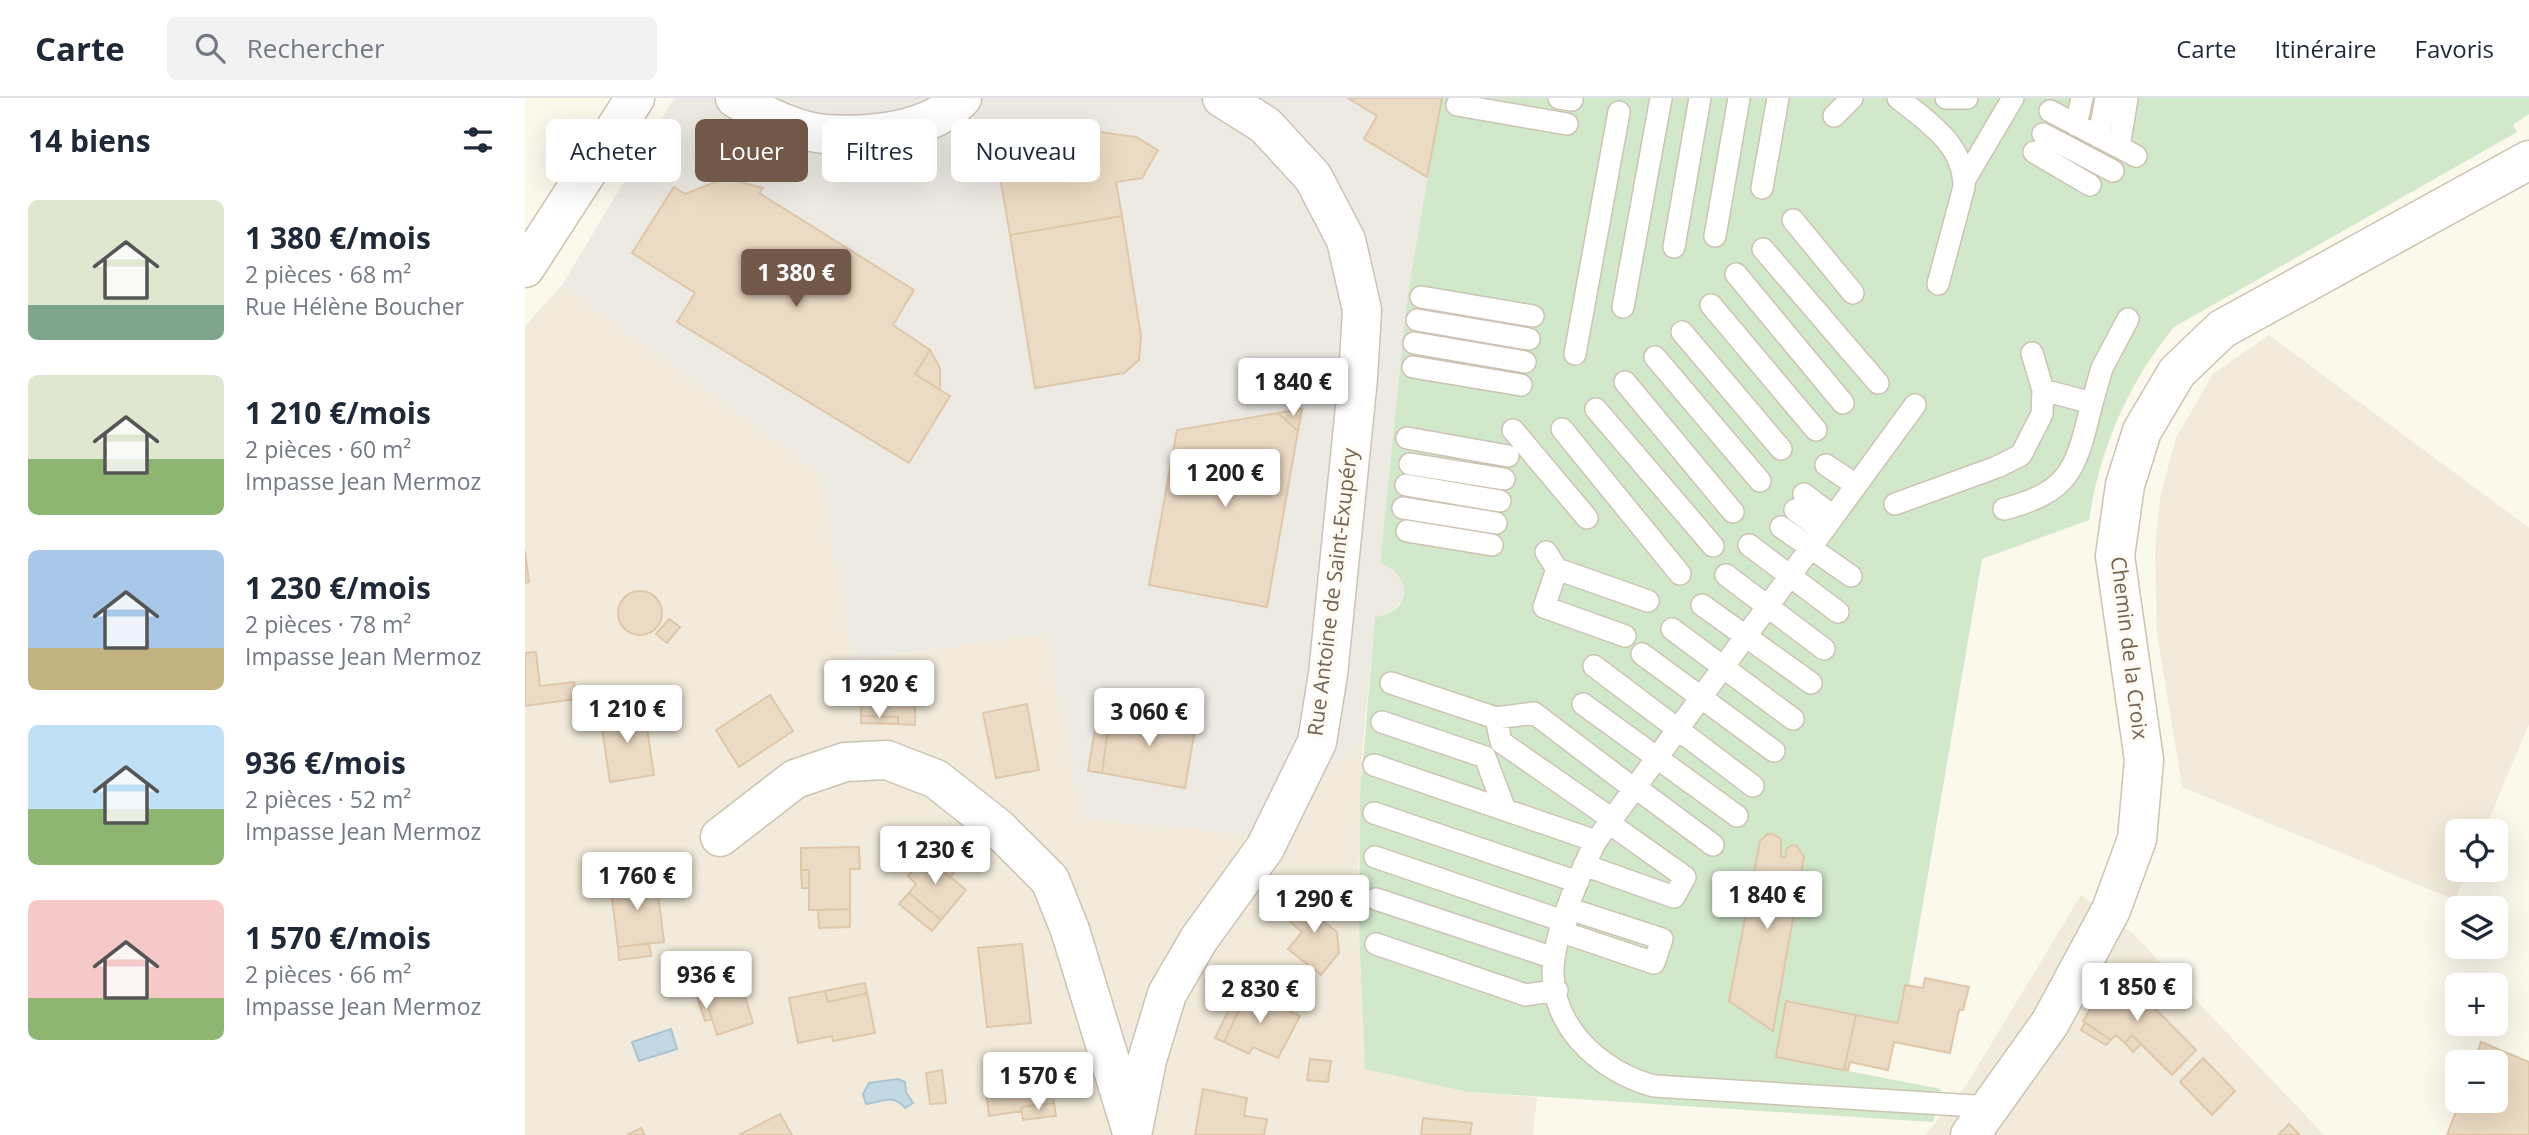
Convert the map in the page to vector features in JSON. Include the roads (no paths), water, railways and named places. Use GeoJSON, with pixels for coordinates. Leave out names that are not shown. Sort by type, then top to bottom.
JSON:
{"type":"FeatureCollection","features":[{"type":"Feature","properties":{"kind":"street"},"geometry":{"type":"LineString","coordinates":[[525,268],[635,98]]}},
{"type":"Feature","properties":{"kind":"street"},"geometry":{"type":"LineString","coordinates":[[735,98],[761,115],[823,134],[879,132],[929,122],[962,98]]}},
{"type":"Feature","properties":{"kind":"street","name":"Rue Antoine de Saint-Exupéry"},"geometry":{"type":"LineString","coordinates":[[1132,1134],[1147,1060],[1167,994],[1199,939],[1265,848],[1317,742],[1328,674],[1358,378],[1363,310],[1346,240],[1313,177],[1265,125],[1221,98]]}},
{"type":"Feature","properties":{"kind":"street","name":"Chemin de la Croix"},"geometry":{"type":"LineString","coordinates":[[1981,1121],[2056,1012],[2111,910],[2137,839],[2144,760],[2115,556],[2125,485],[2142,431],[2177,372],[2222,329],[2529,160]]}},
{"type":"Feature","properties":{"kind":"street"},"geometry":{"type":"LineString","coordinates":[[720,836],[795,779],[845,762],[887,760],[936,779],[998,828],[1051,880],[1070,930],[1132,1134]]}},
{"type":"Feature","properties":{"kind":"lane"},"geometry":{"type":"LineString","coordinates":[[1623,307],[1661,98]]}},
{"type":"Feature","properties":{"kind":"lane"},"geometry":{"type":"LineString","coordinates":[[1674,247],[1700,98]]}},
{"type":"Feature","properties":{"kind":"lane"},"geometry":{"type":"LineString","coordinates":[[1715,236],[1739,98]]}},
{"type":"Feature","properties":{"kind":"lane"},"geometry":{"type":"LineString","coordinates":[[1762,188],[1778,98]]}},
{"type":"Feature","properties":{"kind":"lane"},"geometry":{"type":"LineString","coordinates":[[1834,116],[1852,98]]}},
{"type":"Feature","properties":{"kind":"lane"},"geometry":{"type":"LineString","coordinates":[[1898,98],[1930,121],[1944,137],[1964,170],[1964,181],[1938,284]]}},
{"type":"Feature","properties":{"kind":"lane"},"geometry":{"type":"LineString","coordinates":[[1946,98],[1967,98]]}},
{"type":"Feature","properties":{"kind":"lane"},"geometry":{"type":"LineString","coordinates":[[1964,181],[2013,98]]}},
{"type":"Feature","properties":{"kind":"lane"},"geometry":{"type":"LineString","coordinates":[[2076,125],[2082,98]]}},
{"type":"Feature","properties":{"kind":"lane"},"geometry":{"type":"LineString","coordinates":[[2099,137],[2106,98]]}},
{"type":"Feature","properties":{"kind":"lane"},"geometry":{"type":"LineString","coordinates":[[2050,111],[2127,152],[2127,98]]}},
{"type":"Feature","properties":{"kind":"lane"},"geometry":{"type":"LineString","coordinates":[[1457,104],[1567,124]]}},
{"type":"Feature","properties":{"kind":"lane"},"geometry":{"type":"LineString","coordinates":[[1575,355],[1619,112]]}},
{"type":"Feature","properties":{"kind":"lane"},"geometry":{"type":"LineString","coordinates":[[2090,186],[2039,143],[2113,171]]}},
{"type":"Feature","properties":{"kind":"lane"},"geometry":{"type":"LineString","coordinates":[[1793,220],[1853,293]]}},
{"type":"Feature","properties":{"kind":"lane"},"geometry":{"type":"LineString","coordinates":[[1763,249],[1878,383]]}},
{"type":"Feature","properties":{"kind":"lane"},"geometry":{"type":"LineString","coordinates":[[1736,274],[1843,403]]}},
{"type":"Feature","properties":{"kind":"lane"},"geometry":{"type":"LineString","coordinates":[[1421,297],[1533,316]]}},
{"type":"Feature","properties":{"kind":"lane"},"geometry":{"type":"LineString","coordinates":[[1711,305],[1816,430]]}},
{"type":"Feature","properties":{"kind":"lane"},"geometry":{"type":"LineString","coordinates":[[2004,509],[2035,501],[2061,485],[2077,461],[2102,368],[2128,319]]}},
{"type":"Feature","properties":{"kind":"lane"},"geometry":{"type":"LineString","coordinates":[[1417,320],[1529,339]]}},
{"type":"Feature","properties":{"kind":"lane"},"geometry":{"type":"LineString","coordinates":[[1682,332],[1781,449]]}},
{"type":"Feature","properties":{"kind":"lane"},"geometry":{"type":"LineString","coordinates":[[1415,343],[1525,362]]}},
{"type":"Feature","properties":{"kind":"lane"},"geometry":{"type":"LineString","coordinates":[[1895,504],[1997,467],[2021,455],[2042,414],[2043,390],[2032,353]]}},
{"type":"Feature","properties":{"kind":"lane"},"geometry":{"type":"LineString","coordinates":[[1655,358],[1760,481]]}},
{"type":"Feature","properties":{"kind":"lane"},"geometry":{"type":"LineString","coordinates":[[1413,367],[1521,385]]}},
{"type":"Feature","properties":{"kind":"lane"},"geometry":{"type":"LineString","coordinates":[[1625,382],[1733,512]]}},
{"type":"Feature","properties":{"kind":"lane"},"geometry":{"type":"LineString","coordinates":[[2043,390],[2092,403]]}},
{"type":"Feature","properties":{"kind":"lane"},"geometry":{"type":"LineString","coordinates":[[1915,405],[1596,841],[1581,874],[1554,958],[1557,990],[1565,1015],[1581,1043],[1596,1060],[1633,1080],[1654,1086],[1981,1121]]}},
{"type":"Feature","properties":{"kind":"lane"},"geometry":{"type":"LineString","coordinates":[[1596,409],[1713,546]]}},
{"type":"Feature","properties":{"kind":"lane"},"geometry":{"type":"LineString","coordinates":[[1562,429],[1680,574]]}},
{"type":"Feature","properties":{"kind":"lane"},"geometry":{"type":"LineString","coordinates":[[1513,430],[1587,518]]}},
{"type":"Feature","properties":{"kind":"lane"},"geometry":{"type":"LineString","coordinates":[[1407,438],[1508,456]]}},
{"type":"Feature","properties":{"kind":"lane"},"geometry":{"type":"LineString","coordinates":[[1826,465],[1856,485]]}},
{"type":"Feature","properties":{"kind":"lane"},"geometry":{"type":"LineString","coordinates":[[1500,501],[1408,474],[1504,479]]}},
{"type":"Feature","properties":{"kind":"lane"},"geometry":{"type":"LineString","coordinates":[[1799,502],[1822,531],[1851,576]]}},
{"type":"Feature","properties":{"kind":"lane"},"geometry":{"type":"LineString","coordinates":[[1403,508],[1496,523]]}},
{"type":"Feature","properties":{"kind":"lane"},"geometry":{"type":"LineString","coordinates":[[1781,527],[1822,531]]}},
{"type":"Feature","properties":{"kind":"lane"},"geometry":{"type":"LineString","coordinates":[[1407,531],[1492,545]]}},
{"type":"Feature","properties":{"kind":"lane"},"geometry":{"type":"LineString","coordinates":[[1749,545],[1838,612]]}},
{"type":"Feature","properties":{"kind":"lane"},"geometry":{"type":"LineString","coordinates":[[1625,636],[1544,607],[1552,561],[1648,601]]}},
{"type":"Feature","properties":{"kind":"lane"},"geometry":{"type":"LineString","coordinates":[[1726,575],[1824,649]]}},
{"type":"Feature","properties":{"kind":"lane"},"geometry":{"type":"LineString","coordinates":[[1702,605],[1811,683]]}},
{"type":"Feature","properties":{"kind":"lane"},"geometry":{"type":"LineString","coordinates":[[1672,629],[1793,719]]}},
{"type":"Feature","properties":{"kind":"lane"},"geometry":{"type":"LineString","coordinates":[[1642,654],[1774,751]]}},
{"type":"Feature","properties":{"kind":"lane"},"geometry":{"type":"LineString","coordinates":[[1594,666],[1753,786]]}},
{"type":"Feature","properties":{"kind":"lane"},"geometry":{"type":"LineString","coordinates":[[1391,683],[1496,718],[1534,713],[1713,845]]}},
{"type":"Feature","properties":{"kind":"lane"},"geometry":{"type":"LineString","coordinates":[[1583,704],[1737,816]]}},
{"type":"Feature","properties":{"kind":"lane"},"geometry":{"type":"LineString","coordinates":[[1374,813],[1581,874],[1674,897],[1685,877],[1501,742],[1496,718]]}},
{"type":"Feature","properties":{"kind":"lane"},"geometry":{"type":"LineString","coordinates":[[1382,722],[1485,757],[1505,810]]}},
{"type":"Feature","properties":{"kind":"lane"},"geometry":{"type":"LineString","coordinates":[[1374,765],[1596,841]]}},
{"type":"Feature","properties":{"kind":"lane"},"geometry":{"type":"LineString","coordinates":[[1375,857],[1566,921]]}},
{"type":"Feature","properties":{"kind":"lane"},"geometry":{"type":"LineString","coordinates":[[1376,899],[1554,958]]}},
{"type":"Feature","properties":{"kind":"lane"},"geometry":{"type":"LineString","coordinates":[[1376,944],[1526,995],[1557,990]]}},
{"type":"Feature","properties":{"kind":"water"},"geometry":{"type":"Polygon","coordinates":[[[671,1029],[677,1049],[639,1061],[632,1042],[671,1029]]]}},
{"type":"Feature","properties":{"kind":"water"},"geometry":{"type":"Polygon","coordinates":[[[898,1079],[905,1082],[906,1092],[913,1103],[905,1108],[901,1103],[892,1100],[866,1104],[863,1094],[869,1083],[898,1079]]]}}]}
